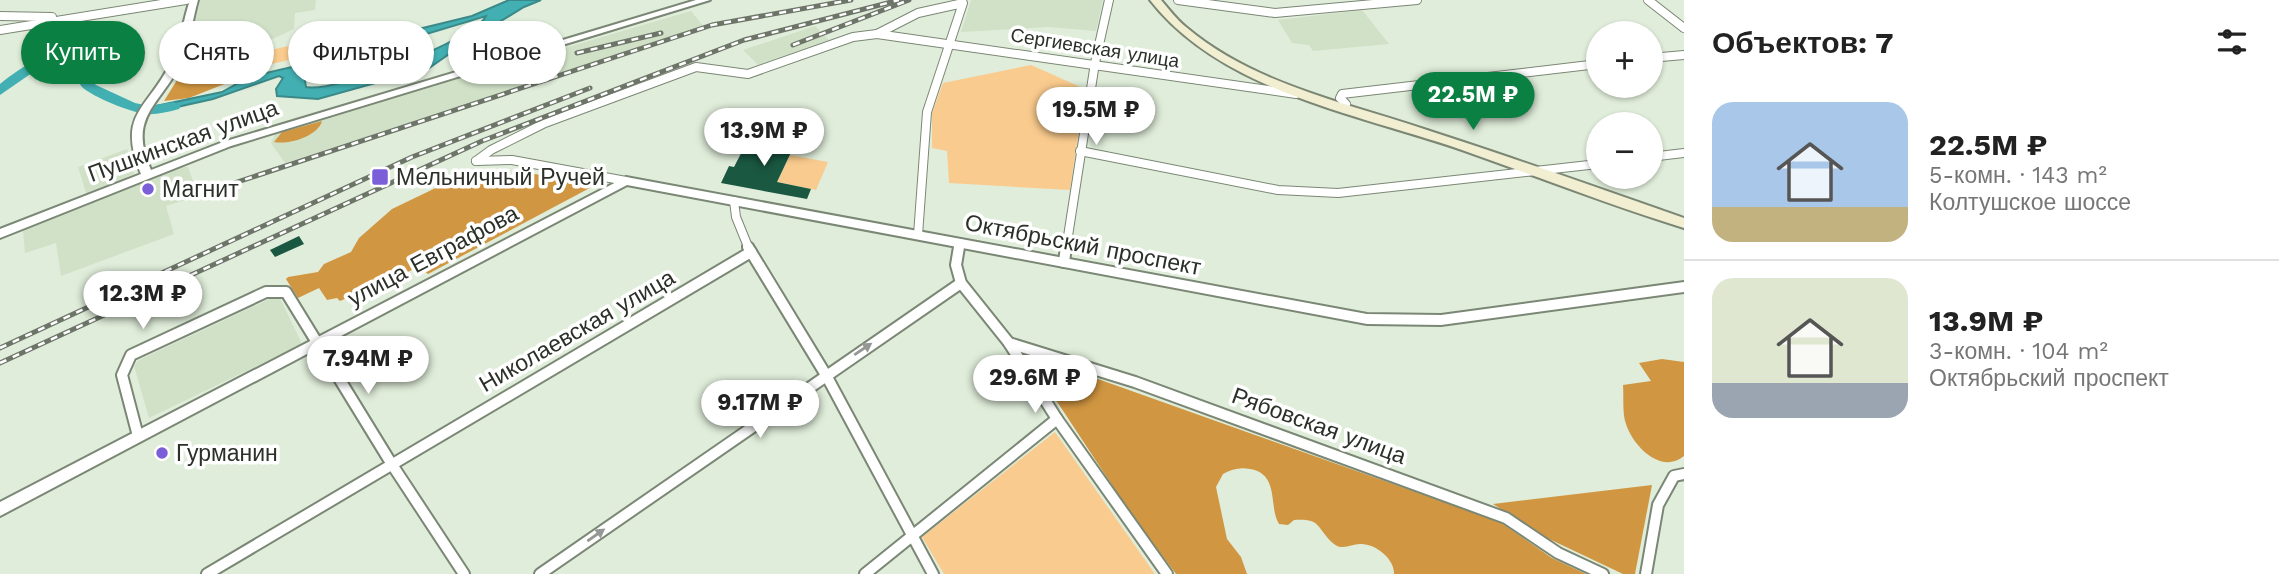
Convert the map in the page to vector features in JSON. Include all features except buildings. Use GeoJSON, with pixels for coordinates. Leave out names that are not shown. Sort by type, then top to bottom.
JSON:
{"type":"FeatureCollection","features":[{"type":"Feature","properties":{"kind":"main road"},"geometry":{"type":"LineString","coordinates":[[1156,0],[1167,14],[1206,46],[1261,79],[1684,223]]}},
{"type":"Feature","properties":{"kind":"main road"},"geometry":{"type":"LineString","coordinates":[[1166,0],[1214,43],[1261,79],[1346,104],[1400,125]]}},
{"type":"Feature","properties":{"kind":"street"},"geometry":{"type":"LineString","coordinates":[[0,30],[186,0]]}},
{"type":"Feature","properties":{"kind":"street"},"geometry":{"type":"LineString","coordinates":[[147,174],[136,146],[135,127],[178,57],[194,0]]}},
{"type":"Feature","properties":{"kind":"street","name":"Пушкинская улица"},"geometry":{"type":"LineString","coordinates":[[0,234],[147,174],[286,125],[706,0]]}},
{"type":"Feature","properties":{"kind":"street"},"geometry":{"type":"LineString","coordinates":[[1064,262],[1080,151],[1109,0]]}},
{"type":"Feature","properties":{"kind":"street"},"geometry":{"type":"LineString","coordinates":[[1178,0],[1191,4],[1275,13],[1417,0]]}},
{"type":"Feature","properties":{"kind":"street"},"geometry":{"type":"LineString","coordinates":[[1648,0],[1684,28]]}},
{"type":"Feature","properties":{"kind":"street"},"geometry":{"type":"LineString","coordinates":[[877,34],[882,28],[915,15],[963,3],[927,112],[918,235]]}},
{"type":"Feature","properties":{"kind":"street"},"geometry":{"type":"LineString","coordinates":[[0,16],[78,17]]}},
{"type":"Feature","properties":{"kind":"street","name":"Сергиевская улица"},"geometry":{"type":"LineString","coordinates":[[877,34],[1095,64],[1261,79]]}},
{"type":"Feature","properties":{"kind":"street","name":"Октябрьский проспект"},"geometry":{"type":"LineString","coordinates":[[877,34],[853,37],[741,75],[710,67],[696,67],[545,125],[486,151],[476,161],[512,160],[1391,322],[1441,320],[1684,287]]}},
{"type":"Feature","properties":{"kind":"street"},"geometry":{"type":"LineString","coordinates":[[1663,57],[1684,55]]}},
{"type":"Feature","properties":{"kind":"street"},"geometry":{"type":"LineString","coordinates":[[1346,104],[1340,98],[1342,94],[1586,65]]}},
{"type":"Feature","properties":{"kind":"street"},"geometry":{"type":"LineString","coordinates":[[1080,151],[1278,190],[1326,193],[1586,166]]}},
{"type":"Feature","properties":{"kind":"street"},"geometry":{"type":"LineString","coordinates":[[1663,156],[1684,153]]}},
{"type":"Feature","properties":{"kind":"street","name":"улица Евграфова"},"geometry":{"type":"LineString","coordinates":[[0,509],[626,181]]}},
{"type":"Feature","properties":{"kind":"street"},"geometry":{"type":"LineString","coordinates":[[734,201],[734,210],[751,252],[826,375],[933,574]]}},
{"type":"Feature","properties":{"kind":"street"},"geometry":{"type":"LineString","coordinates":[[960,243],[956,265],[961,283],[1009,343],[1056,419],[1167,574]]}},
{"type":"Feature","properties":{"kind":"street","name":"Николаевская улица"},"geometry":{"type":"LineString","coordinates":[[207,574],[751,252]]}},
{"type":"Feature","properties":{"kind":"street"},"geometry":{"type":"LineString","coordinates":[[540,574],[961,283]]}},
{"type":"Feature","properties":{"kind":"street"},"geometry":{"type":"LineString","coordinates":[[138,436],[122,375],[131,355],[266,292],[286,292],[391,463],[464,574]]}},
{"type":"Feature","properties":{"kind":"street","name":"Рябовская улица"},"geometry":{"type":"LineString","coordinates":[[1009,343],[1135,382],[1506,518],[1558,552],[1604,574]]}},
{"type":"Feature","properties":{"kind":"street"},"geometry":{"type":"LineString","coordinates":[[865,574],[1056,419]]}},
{"type":"Feature","properties":{"kind":"street"},"geometry":{"type":"LineString","coordinates":[[1646,574],[1658,505],[1674,476],[1684,474]]}},
{"type":"Feature","properties":{"kind":"shaded area"},"geometry":{"type":"Polygon","coordinates":[[[200,0],[316,0],[315,10],[295,13],[294,21],[288,21],[288,32],[274,38],[274,21],[195,21],[200,0]]]}},
{"type":"Feature","properties":{"kind":"shaded area"},"geometry":{"type":"Polygon","coordinates":[[[971,0],[1103,0],[1096,31],[1048,27],[961,32],[971,0]]]}},
{"type":"Feature","properties":{"kind":"shaded area"},"geometry":{"type":"Polygon","coordinates":[[[1362,10],[1389,44],[1313,51],[1309,45],[1292,43],[1278,20],[1362,10]]]}},
{"type":"Feature","properties":{"kind":"shaded area"},"geometry":{"type":"Polygon","coordinates":[[[691,11],[704,27],[566,72],[566,48],[691,11]]]}},
{"type":"Feature","properties":{"kind":"shaded area"},"geometry":{"type":"Polygon","coordinates":[[[815,26],[829,40],[758,65],[743,50],[815,26]]]}},
{"type":"Feature","properties":{"kind":"shaded area"},"geometry":{"type":"Polygon","coordinates":[[[288,46],[288,60],[274,63],[274,49],[288,46]]]}},
{"type":"Feature","properties":{"kind":"shaded area"},"geometry":{"type":"Polygon","coordinates":[[[1031,65],[1085,89],[1070,190],[949,183],[947,151],[932,148],[932,113],[943,83],[1031,65]]]}},
{"type":"Feature","properties":{"kind":"shaded area"},"geometry":{"type":"Polygon","coordinates":[[[448,81],[448,84],[528,84],[285,163],[271,143],[276,132],[448,81]]]}},
{"type":"Feature","properties":{"kind":"shaded area"},"geometry":{"type":"Polygon","coordinates":[[[175,84],[224,84],[189,98],[164,101],[175,84]]]}},
{"type":"Feature","properties":{"kind":"shaded area"},"geometry":{"type":"Polygon","coordinates":[[[322,121],[309,135],[287,142],[274,142],[282,132],[322,121]]]}},
{"type":"Feature","properties":{"kind":"shaded area"},"geometry":{"type":"Polygon","coordinates":[[[127,149],[134,174],[87,196],[78,167],[127,149]]]}},
{"type":"Feature","properties":{"kind":"shaded area"},"geometry":{"type":"Polygon","coordinates":[[[790,155],[828,162],[816,190],[777,182],[790,155]]]}},
{"type":"Feature","properties":{"kind":"shaded area"},"geometry":{"type":"Polygon","coordinates":[[[176,167],[188,167],[198,196],[166,206],[174,234],[61,276],[56,243],[25,253],[23,229],[176,167]]]}},
{"type":"Feature","properties":{"kind":"shaded area"},"geometry":{"type":"Polygon","coordinates":[[[475,169],[481,169],[481,178],[490,184],[503,182],[507,177],[534,174],[601,182],[428,274],[419,267],[340,301],[337,298],[327,300],[319,288],[298,298],[286,279],[288,277],[318,272],[324,264],[351,252],[359,238],[392,209],[475,169]]]}},
{"type":"Feature","properties":{"kind":"shaded area"},"geometry":{"type":"Polygon","coordinates":[[[279,296],[302,344],[149,418],[134,366],[139,360],[279,296]]]}},
{"type":"Feature","properties":{"kind":"shaded area"},"geometry":{"type":"Polygon","coordinates":[[[1025,353],[1500,522],[1552,558],[1586,574],[1394,574],[1388,558],[1372,546],[1337,546],[1310,521],[1294,520],[1288,525],[1279,524],[1266,477],[1259,472],[1243,468],[1223,474],[1216,487],[1227,539],[1241,557],[1247,574],[1176,574],[1133,517],[1025,353]]]}},
{"type":"Feature","properties":{"kind":"shaded area"},"geometry":{"type":"Polygon","coordinates":[[[1662,359],[1684,362],[1684,456],[1666,462],[1649,455],[1635,441],[1626,424],[1623,385],[1651,381],[1639,363],[1662,359]]]}},
{"type":"Feature","properties":{"kind":"shaded area"},"geometry":{"type":"Polygon","coordinates":[[[1055,432],[1155,574],[944,574],[922,537],[1055,432]]]}},
{"type":"Feature","properties":{"kind":"shaded area"},"geometry":{"type":"Polygon","coordinates":[[[1652,485],[1635,574],[1623,574],[1547,538],[1493,504],[1652,485]]]}},
{"type":"Feature","properties":{"kind":"water"},"geometry":{"type":"Polygon","coordinates":[[[509,0],[541,0],[501,21],[481,21],[486,16],[469,21],[451,21],[472,16],[509,0]]]}},
{"type":"Feature","properties":{"kind":"water"},"geometry":{"type":"Polygon","coordinates":[[[448,22],[448,27],[434,32],[434,25],[448,22]]]}},
{"type":"Feature","properties":{"kind":"water"},"geometry":{"type":"Polygon","coordinates":[[[448,42],[448,55],[434,65],[434,50],[448,42]]]}},
{"type":"Feature","properties":{"kind":"water"},"geometry":{"type":"Polygon","coordinates":[[[288,68],[288,84],[306,84],[306,87],[372,84],[318,99],[277,96],[276,89],[283,78],[274,78],[274,71],[288,68]]]}},
{"type":"Feature","properties":{"kind":"water"},"geometry":{"type":"Polygon","coordinates":[[[236,84],[256,84],[213,99],[150,113],[156,106],[222,92],[236,84]]]}},
{"type":"Feature","properties":{"kind":"waterway"},"geometry":{"type":"LineString","coordinates":[[0,91],[37,63],[57,55],[81,52],[84,58],[78,67],[83,80],[91,88],[142,110],[174,106]]}},
{"type":"Feature","properties":{"kind":"railway"},"geometry":{"type":"LineString","coordinates":[[192,197],[712,25],[851,0]]}},
{"type":"Feature","properties":{"kind":"railway"},"geometry":{"type":"LineString","coordinates":[[0,363],[482,141],[744,40],[899,0]]}},
{"type":"Feature","properties":{"kind":"railway"},"geometry":{"type":"LineString","coordinates":[[793,45],[909,0]]}},
{"type":"Feature","properties":{"kind":"railway"},"geometry":{"type":"LineString","coordinates":[[577,53],[661,33]]}},
{"type":"Feature","properties":{"kind":"railway"},"geometry":{"type":"LineString","coordinates":[[0,348],[412,157],[590,88]]}},
{"type":"Feature","properties":{"kind":"place","name":"Мельничный Ручей"},"geometry":{"type":"Point","coordinates":[380,177]}},
{"type":"Feature","properties":{"kind":"place","name":"Магнит"},"geometry":{"type":"Point","coordinates":[148,189]}},
{"type":"Feature","properties":{"kind":"place","name":"Гурманин"},"geometry":{"type":"Point","coordinates":[162,453]}}]}
